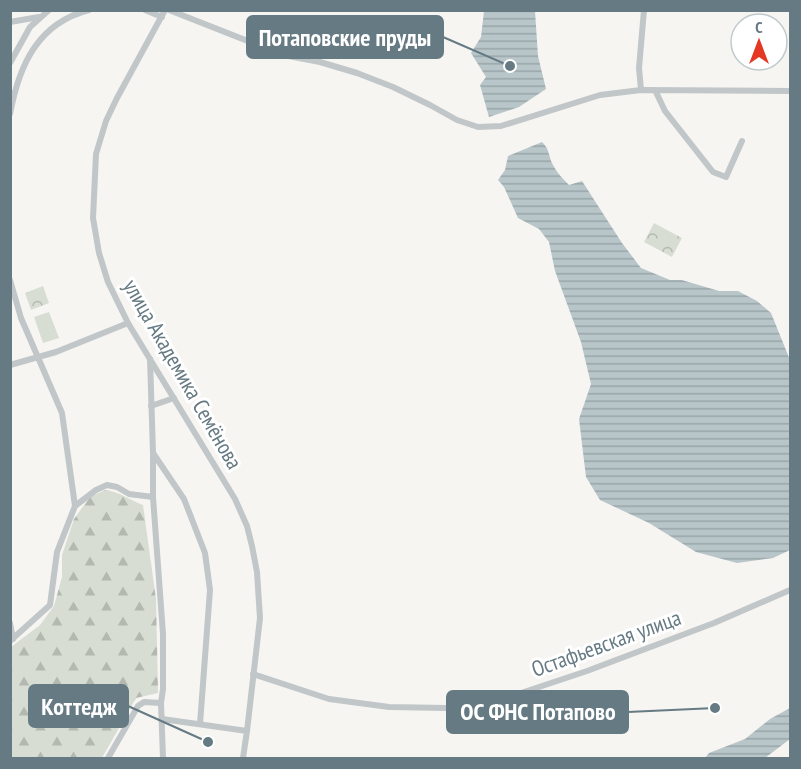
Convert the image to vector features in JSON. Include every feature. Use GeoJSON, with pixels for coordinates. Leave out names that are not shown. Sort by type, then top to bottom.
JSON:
{"type":"FeatureCollection","features":[{"type":"Feature","properties":{"kind":"street"},"geometry":{"type":"LineString","coordinates":[[10,63],[30,27],[49,10]]}},
{"type":"Feature","properties":{"kind":"street"},"geometry":{"type":"LineString","coordinates":[[10,114],[26,62],[41,36],[57,23],[74,14],[89,10]]}},
{"type":"Feature","properties":{"kind":"street"},"geometry":{"type":"LineString","coordinates":[[145,10],[166,13],[283,55],[320,62],[357,73],[402,91],[457,120],[478,127],[501,126],[600,95],[641,90],[790,91]]}},
{"type":"Feature","properties":{"kind":"street"},"geometry":{"type":"LineString","coordinates":[[641,90],[639,68],[644,10]]}},
{"type":"Feature","properties":{"kind":"street","name":"улица Академика Семёнова"},"geometry":{"type":"LineString","coordinates":[[166,13],[106,121],[96,154],[93,218],[99,254],[108,282],[128,323],[235,499],[246,526],[257,572],[260,618],[243,759]]}},
{"type":"Feature","properties":{"kind":"street"},"geometry":{"type":"LineString","coordinates":[[10,22],[42,16]]}},
{"type":"Feature","properties":{"kind":"street"},"geometry":{"type":"LineString","coordinates":[[655,90],[665,111],[713,172],[726,177],[742,141]]}},
{"type":"Feature","properties":{"kind":"street"},"geometry":{"type":"LineString","coordinates":[[10,280],[36,358],[48,379],[62,413],[75,506],[57,552],[50,605],[12,640]]}},
{"type":"Feature","properties":{"kind":"street"},"geometry":{"type":"LineString","coordinates":[[10,365],[36,358],[128,323]]}},
{"type":"Feature","properties":{"kind":"street"},"geometry":{"type":"LineString","coordinates":[[150,358],[153,497],[163,634],[161,703],[163,759]]}},
{"type":"Feature","properties":{"kind":"street"},"geometry":{"type":"LineString","coordinates":[[151,406],[174,398]]}},
{"type":"Feature","properties":{"kind":"street"},"geometry":{"type":"LineString","coordinates":[[153,453],[184,500],[205,553],[210,591],[200,724]]}},
{"type":"Feature","properties":{"kind":"street"},"geometry":{"type":"LineString","coordinates":[[75,506],[96,489],[107,486],[117,487],[129,494],[153,497]]}},
{"type":"Feature","properties":{"kind":"street","name":"Остафьевская улица"},"geometry":{"type":"LineString","coordinates":[[253,674],[329,699],[390,707],[446,708],[521,693],[565,678],[707,626],[790,590]]}},
{"type":"Feature","properties":{"kind":"street"},"geometry":{"type":"LineString","coordinates":[[10,623],[12,640]]}},
{"type":"Feature","properties":{"kind":"street"},"geometry":{"type":"LineString","coordinates":[[108,759],[138,706],[144,702],[161,703]]}},
{"type":"Feature","properties":{"kind":"street"},"geometry":{"type":"LineString","coordinates":[[162,719],[247,731]]}},
{"type":"Feature","properties":{"kind":"green space"},"geometry":{"type":"Polygon","coordinates":[[[654,223],[682,238],[672,257],[644,242],[654,223]]]}},
{"type":"Feature","properties":{"kind":"green space"},"geometry":{"type":"Polygon","coordinates":[[[43,286],[49,303],[31,310],[25,293],[43,286]]]}},
{"type":"Feature","properties":{"kind":"green space"},"geometry":{"type":"Polygon","coordinates":[[[49,312],[59,338],[43,343],[34,317],[49,312]]]}},
{"type":"Feature","properties":{"kind":"green space"},"geometry":{"type":"Polygon","coordinates":[[[105,490],[143,505],[156,599],[158,693],[136,698],[102,758],[11,758],[11,647],[40,625],[54,606],[62,577],[62,555],[74,519],[90,497],[105,490]]]}},
{"type":"Feature","properties":{"kind":"shaded area"},"geometry":{"type":"Polygon","coordinates":[[[484,11],[535,11],[538,56],[546,89],[519,107],[489,117],[480,85],[486,77],[471,53],[481,37],[484,11]]]}},
{"type":"Feature","properties":{"kind":"shaded area"},"geometry":{"type":"Polygon","coordinates":[[[542,142],[551,162],[569,185],[582,181],[641,268],[670,280],[682,280],[719,291],[738,291],[757,301],[771,313],[790,360],[790,550],[773,558],[737,563],[696,552],[649,523],[600,500],[586,477],[579,419],[591,384],[581,342],[555,271],[549,242],[539,229],[518,218],[504,187],[498,180],[505,170],[508,156],[542,142]]]}},
{"type":"Feature","properties":{"kind":"shaded area"},"geometry":{"type":"Polygon","coordinates":[[[790,708],[790,739],[765,758],[705,758],[709,753],[745,739],[770,719],[790,708]]]}},
{"type":"Feature","properties":{"kind":"place","name":"Потаповские пруды"},"geometry":{"type":"Point","coordinates":[510,66]}},
{"type":"Feature","properties":{"kind":"place","name":"ОС ФНС Потапово"},"geometry":{"type":"Point","coordinates":[715,708]}},
{"type":"Feature","properties":{"kind":"place","name":"Коттедж"},"geometry":{"type":"Point","coordinates":[208,742]}}]}
